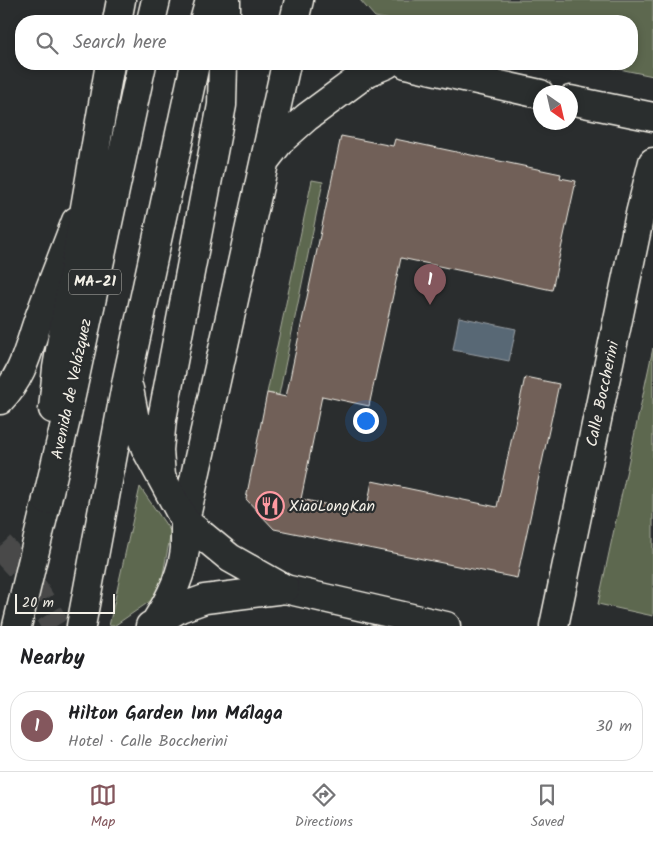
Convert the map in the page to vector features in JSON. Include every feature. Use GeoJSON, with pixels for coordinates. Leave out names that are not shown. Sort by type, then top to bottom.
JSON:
{"type":"FeatureCollection","features":[{"type":"Feature","properties":{"kind":"main road"},"geometry":{"type":"LineString","coordinates":[[118,15],[121,0]]}},
{"type":"Feature","properties":{"kind":"main road"},"geometry":{"type":"LineString","coordinates":[[152,15],[156,0]]}},
{"type":"Feature","properties":{"kind":"main road"},"geometry":{"type":"LineString","coordinates":[[206,15],[210,0]]}},
{"type":"Feature","properties":{"kind":"main road"},"geometry":{"type":"LineString","coordinates":[[226,0],[226,15]]}},
{"type":"Feature","properties":{"kind":"main road"},"geometry":{"type":"LineString","coordinates":[[295,15],[299,0]]}},
{"type":"Feature","properties":{"kind":"main road"},"geometry":{"type":"LineString","coordinates":[[47,500],[57,368],[109,70]]}},
{"type":"Feature","properties":{"kind":"main road","name":"Avenida de Velázquez"},"geometry":{"type":"LineString","coordinates":[[17,626],[66,419],[141,70]]}},
{"type":"Feature","properties":{"kind":"main road"},"geometry":{"type":"LineString","coordinates":[[81,626],[127,379],[194,70]]}},
{"type":"Feature","properties":{"kind":"main road"},"geometry":{"type":"LineString","coordinates":[[161,476],[159,450],[162,419],[222,105],[224,70]]}},
{"type":"Feature","properties":{"kind":"main road"},"geometry":{"type":"LineString","coordinates":[[152,624],[169,600],[181,568],[184,550],[184,521],[285,70]]}},
{"type":"Feature","properties":{"kind":"main road"},"geometry":{"type":"LineString","coordinates":[[265,161],[281,140],[307,117],[373,70]]}},
{"type":"Feature","properties":{"kind":"main road"},"geometry":{"type":"LineString","coordinates":[[433,70],[533,92]]}},
{"type":"Feature","properties":{"kind":"main road"},"geometry":{"type":"LineString","coordinates":[[578,102],[653,117]]}},
{"type":"Feature","properties":{"kind":"main road","name":"Calle Boccherini"},"geometry":{"type":"LineString","coordinates":[[554,626],[640,214],[653,162]]}},
{"type":"Feature","properties":{"kind":"main road"},"geometry":{"type":"LineString","coordinates":[[0,400],[19,375],[26,359],[38,321],[88,186]]}},
{"type":"Feature","properties":{"kind":"main road"},"geometry":{"type":"LineString","coordinates":[[127,379],[135,420],[146,449],[184,521],[230,558],[285,589],[446,626]]}},
{"type":"Feature","properties":{"kind":"main road"},"geometry":{"type":"LineString","coordinates":[[152,624],[180,608],[205,599],[285,589]]}},
{"type":"Feature","properties":{"kind":"green space"},"geometry":{"type":"Polygon","coordinates":[[[360,0],[653,0],[653,76],[624,70],[638,70],[638,15],[373,15],[360,0]]]}},
{"type":"Feature","properties":{"kind":"green space"},"geometry":{"type":"Polygon","coordinates":[[[312,180],[323,182],[279,395],[267,393],[312,180]]]}},
{"type":"Feature","properties":{"kind":"green space"},"geometry":{"type":"Polygon","coordinates":[[[653,348],[653,616],[598,604],[653,348]]]}},
{"type":"Feature","properties":{"kind":"green space"},"geometry":{"type":"Polygon","coordinates":[[[140,487],[171,532],[159,595],[114,626],[109,626],[140,487]]]}},
{"type":"Feature","properties":{"kind":"water"},"geometry":{"type":"Polygon","coordinates":[[[459,317],[516,329],[509,361],[453,350],[459,317]]]}},
{"type":"Feature","properties":{"kind":"building"},"geometry":{"type":"Polygon","coordinates":[[[341,136],[393,146],[395,139],[561,174],[560,178],[576,181],[552,290],[401,258],[369,406],[322,396],[301,499],[366,513],[372,481],[497,507],[525,377],[559,384],[517,578],[274,529],[246,499],[267,393],[286,397],[341,136]]]}},
{"type":"Feature","properties":{"kind":"tunnel"},"geometry":{"type":"LineString","coordinates":[[0,546],[22,570],[56,626]]}},
{"type":"Feature","properties":{"kind":"place","name":"Hilton Garden Inn Málaga"},"geometry":{"type":"Point","coordinates":[430,305]}},
{"type":"Feature","properties":{"kind":"place","name":"XiaoLongKan"},"geometry":{"type":"Point","coordinates":[270,506]}}]}
